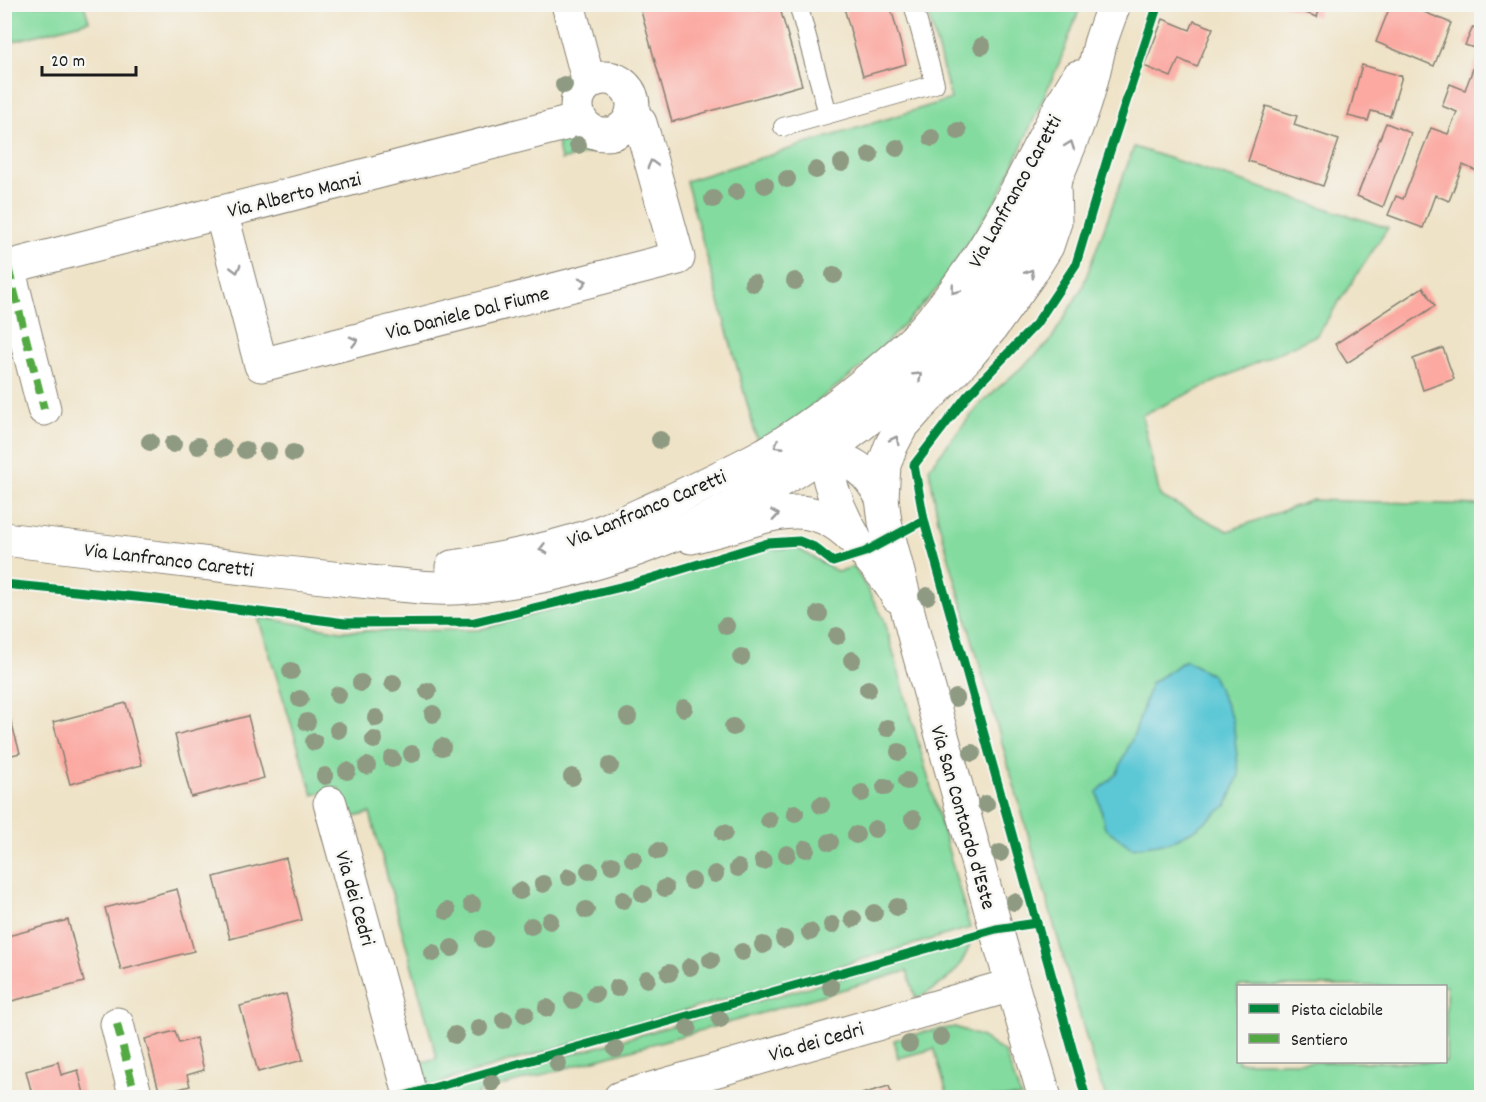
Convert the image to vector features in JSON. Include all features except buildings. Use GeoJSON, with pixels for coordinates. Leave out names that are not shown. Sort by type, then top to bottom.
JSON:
{"type":"FeatureCollection","features":[{"type":"Feature","properties":{"kind":"street"},"geometry":{"type":"LineString","coordinates":[[568,4],[589,83]]}},
{"type":"Feature","properties":{"kind":"street","name":"Via Lanfranco Caretti"},"geometry":{"type":"LineString","coordinates":[[333,579],[437,570],[494,561],[590,536],[725,476],[767,452],[815,439],[869,418],[933,363],[964,329],[1011,262],[1054,183],[1067,153],[1086,101],[1101,40],[1114,4]]}},
{"type":"Feature","properties":{"kind":"street","name":"Via Lanfranco Caretti"},"geometry":{"type":"LineString","coordinates":[[4,539],[333,579],[436,589],[527,579],[574,569],[617,557],[697,524],[737,505],[797,470],[815,439],[856,390],[913,340],[967,274],[1101,40]]}},
{"type":"Feature","properties":{"kind":"street"},"geometry":{"type":"LineString","coordinates":[[603,78],[619,81],[628,90],[634,109],[632,114],[627,125],[621,130],[601,135],[584,126],[576,105],[583,87],[603,78]]}},
{"type":"Feature","properties":{"kind":"street","name":"Via Daniele Dal Fiume"},"geometry":{"type":"LineString","coordinates":[[221,212],[261,365],[678,258],[640,123],[632,114]]}},
{"type":"Feature","properties":{"kind":"street","name":"Via Alberto Manzi"},"geometry":{"type":"LineString","coordinates":[[44,409],[6,268],[580,120]]}},
{"type":"Feature","properties":{"kind":"street","name":"Via San Contardo d'Este"},"geometry":{"type":"LineString","coordinates":[[1046,1098],[915,639],[885,522],[882,498],[885,465],[891,446],[901,427],[968,357],[1029,275],[1047,246],[1054,222],[1054,183]]}},
{"type":"Feature","properties":{"kind":"street","name":"Via San Contardo d'Este"},"geometry":{"type":"LineString","coordinates":[[815,439],[863,471],[874,483],[882,498]]}},
{"type":"Feature","properties":{"kind":"street","name":"Via San Contardo d'Este"},"geometry":{"type":"LineString","coordinates":[[815,439],[833,493],[846,522],[858,543],[893,588],[915,639]]}},
{"type":"Feature","properties":{"kind":"street","name":"Via San Contardo d'Este"},"geometry":{"type":"LineString","coordinates":[[617,557],[770,515],[795,512],[825,518],[840,527],[858,543]]}},
{"type":"Feature","properties":{"kind":"street","name":"Via dei Cedri"},"geometry":{"type":"LineString","coordinates":[[330,803],[411,1098]]}},
{"type":"Feature","properties":{"kind":"street","name":"Via dei Cedri"},"geometry":{"type":"LineString","coordinates":[[620,1098],[1012,985]]}},
{"type":"Feature","properties":{"kind":"street"},"geometry":{"type":"LineString","coordinates":[[117,1024],[136,1098]]}},
{"type":"Feature","properties":{"kind":"lane"},"geometry":{"type":"LineString","coordinates":[[798,4],[828,114]]}},
{"type":"Feature","properties":{"kind":"lane"},"geometry":{"type":"LineString","coordinates":[[783,127],[935,84],[913,4]]}},
{"type":"Feature","properties":{"kind":"green space"},"geometry":{"type":"Polygon","coordinates":[[[4,5],[84,5],[89,21],[7,43],[4,5]]]}},
{"type":"Feature","properties":{"kind":"green space"},"geometry":{"type":"Polygon","coordinates":[[[926,5],[1081,5],[1060,61],[1000,194],[939,287],[868,362],[759,447],[686,181],[951,99],[926,5]]]}},
{"type":"Feature","properties":{"kind":"green space"},"geometry":{"type":"Polygon","coordinates":[[[573,134],[587,144],[604,149],[561,160],[556,137],[573,134]]]}},
{"type":"Feature","properties":{"kind":"green space"},"geometry":{"type":"Polygon","coordinates":[[[1134,147],[1388,228],[1317,335],[1142,415],[1160,496],[1228,531],[1312,500],[1481,505],[1481,1097],[1106,1097],[1097,1075],[938,520],[929,468],[980,404],[1049,343],[1082,288],[1134,147]]]}},
{"type":"Feature","properties":{"kind":"green space"},"geometry":{"type":"Polygon","coordinates":[[[797,548],[838,572],[854,566],[884,619],[970,928],[450,1079],[440,1083],[442,1091],[971,941],[957,969],[935,988],[916,999],[907,971],[477,1093],[478,1097],[423,1097],[413,1065],[437,1058],[370,813],[346,819],[339,788],[313,795],[258,617],[341,631],[478,630],[768,549],[797,548]]]}},
{"type":"Feature","properties":{"kind":"green space"},"geometry":{"type":"Polygon","coordinates":[[[955,1027],[982,1037],[1005,1053],[1021,1097],[948,1097],[934,1049],[898,1058],[894,1040],[955,1027]]]}},
{"type":"Feature","properties":{"kind":"water"},"geometry":{"type":"Polygon","coordinates":[[[1186,660],[1212,675],[1233,720],[1239,775],[1227,805],[1196,829],[1170,842],[1132,848],[1105,828],[1097,792],[1117,773],[1135,732],[1151,683],[1186,660]]]}},
{"type":"Feature","properties":{"kind":"marked path"},"geometry":{"type":"LineString","coordinates":[[8,267],[44,409]]}},
{"type":"Feature","properties":{"kind":"marked path"},"geometry":{"type":"LineString","coordinates":[[117,1024],[136,1098]]}},
{"type":"Feature","properties":{"kind":"cycle path"},"geometry":{"type":"LineString","coordinates":[[1086,1098],[924,520],[914,465],[967,396],[1036,324],[1076,264],[1158,4]]}},
{"type":"Feature","properties":{"kind":"cycle path"},"geometry":{"type":"LineString","coordinates":[[4,584],[156,599],[345,623],[475,622],[629,585],[768,543],[799,541],[814,547],[833,562],[865,552],[924,520]]}},
{"type":"Feature","properties":{"kind":"cycle path"},"geometry":{"type":"LineString","coordinates":[[397,1098],[996,929],[1037,923]]}}]}
